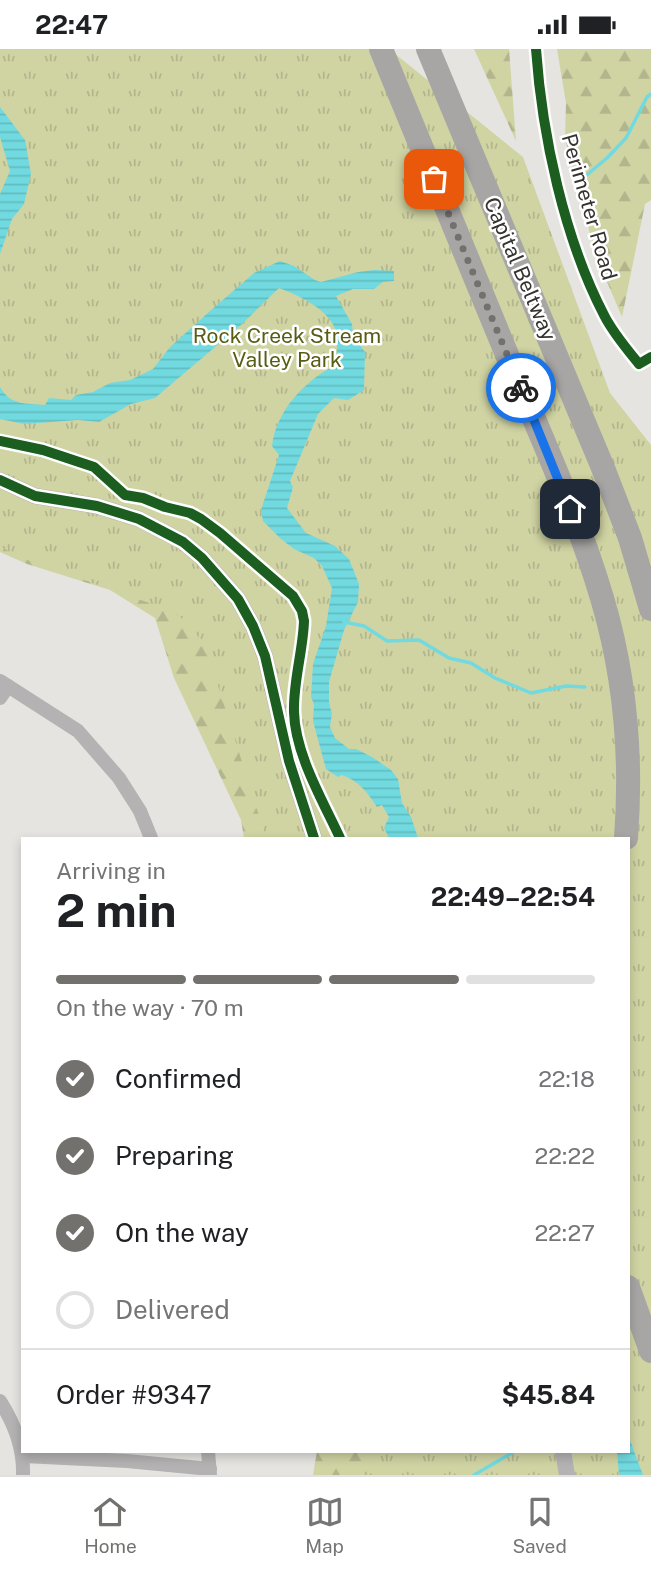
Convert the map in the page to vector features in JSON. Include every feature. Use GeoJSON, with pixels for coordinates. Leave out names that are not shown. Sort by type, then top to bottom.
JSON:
{"type":"FeatureCollection","features":[{"type":"Feature","properties":{"kind":"highway","name":"Capital Beltway"},"geometry":{"type":"LineString","coordinates":[[381,49],[563,490],[603,599],[616,655],[626,720],[629,776],[626,837]]}},
{"type":"Feature","properties":{"kind":"highway","name":"Capital Beltway"},"geometry":{"type":"LineString","coordinates":[[428,49],[603,468],[630,538],[651,609]]}},
{"type":"Feature","properties":{"kind":"highway"},"geometry":{"type":"LineString","coordinates":[[630,1293],[651,1351]]}},
{"type":"Feature","properties":{"kind":"street","name":"Perimeter Road"},"geometry":{"type":"LineString","coordinates":[[536,49],[552,163],[588,282],[605,318],[645,360]]}},
{"type":"Feature","properties":{"kind":"street"},"geometry":{"type":"LineString","coordinates":[[0,480],[35,496],[97,506],[139,519],[183,542],[211,568],[238,599],[265,656],[289,761],[314,837]]}},
{"type":"Feature","properties":{"kind":"street"},"geometry":{"type":"LineString","coordinates":[[3,688],[78,731],[119,778],[140,811],[150,837]]}},
{"type":"Feature","properties":{"kind":"street"},"geometry":{"type":"LineString","coordinates":[[0,1401],[21,1448]]}},
{"type":"Feature","properties":{"kind":"street"},"geometry":{"type":"LineString","coordinates":[[23,1453],[23,1475]]}},
{"type":"Feature","properties":{"kind":"street"},"geometry":{"type":"LineString","coordinates":[[24,1456],[127,1461],[210,1472],[208,1453]]}},
{"type":"Feature","properties":{"kind":"street"},"geometry":{"type":"LineString","coordinates":[[563,1453],[567,1475]]}},
{"type":"Feature","properties":{"kind":"green space","name":"Rock Creek Stream Valley Park"},"geometry":{"type":"Polygon","coordinates":[[[0,49],[389,49],[523,157],[610,393],[651,445],[651,1475],[363,1475],[366,1453],[630,1453],[630,837],[266,837],[208,654],[188,625],[172,611],[30,561],[0,547],[0,49]]]}},
{"type":"Feature","properties":{"kind":"green space"},"geometry":{"type":"Polygon","coordinates":[[[474,49],[509,49],[516,141],[474,49]]]}},
{"type":"Feature","properties":{"kind":"green space"},"geometry":{"type":"Polygon","coordinates":[[[557,49],[651,49],[651,200],[645,204],[622,317],[596,256],[565,138],[566,103],[557,49]]]}},
{"type":"Feature","properties":{"kind":"green space"},"geometry":{"type":"Polygon","coordinates":[[[0,498],[192,572],[304,837],[244,837],[241,820],[174,678],[155,618],[110,590],[27,564],[0,552],[0,498]]]}},
{"type":"Feature","properties":{"kind":"green space"},"geometry":{"type":"Polygon","coordinates":[[[317,1453],[547,1453],[522,1475],[313,1475],[317,1453]]]}},
{"type":"Feature","properties":{"kind":"water"},"geometry":{"type":"Polygon","coordinates":[[[0,107],[25,140],[31,174],[24,204],[12,219],[0,254],[0,194],[10,171],[0,137],[0,107]]]}},
{"type":"Feature","properties":{"kind":"water"},"geometry":{"type":"Polygon","coordinates":[[[280,261],[321,282],[358,272],[394,271],[394,281],[383,282],[374,289],[353,289],[336,296],[352,324],[353,335],[365,352],[364,390],[348,400],[334,398],[318,414],[290,481],[293,487],[287,508],[306,533],[335,546],[349,559],[359,584],[358,602],[344,630],[329,682],[329,704],[332,713],[330,727],[335,738],[349,749],[356,749],[372,757],[391,770],[398,779],[402,803],[411,817],[418,837],[388,837],[384,828],[389,817],[382,805],[377,807],[353,780],[342,775],[338,777],[326,769],[313,721],[314,704],[311,697],[313,664],[326,626],[332,588],[322,566],[314,558],[294,549],[281,539],[263,521],[261,510],[279,455],[272,446],[279,421],[303,388],[336,365],[337,335],[327,316],[304,299],[279,288],[241,325],[155,398],[131,404],[99,422],[78,420],[24,424],[0,419],[0,387],[14,401],[45,405],[49,398],[71,400],[76,395],[93,392],[110,383],[130,380],[153,369],[170,347],[254,273],[280,261]]]}},
{"type":"Feature","properties":{"kind":"water"},"geometry":{"type":"Polygon","coordinates":[[[630,1440],[643,1475],[619,1475],[617,1453],[630,1453],[630,1440]]]}},
{"type":"Feature","properties":{"kind":"waterway"},"geometry":{"type":"LineString","coordinates":[[582,179],[626,138],[651,94]]}},
{"type":"Feature","properties":{"kind":"waterway"},"geometry":{"type":"LineString","coordinates":[[344,622],[364,626],[387,641],[419,640],[449,658],[471,663],[495,678],[531,693],[566,686],[585,687]]}},
{"type":"Feature","properties":{"kind":"waterway"},"geometry":{"type":"LineString","coordinates":[[474,1475],[512,1453]]}},
{"type":"Feature","properties":{"kind":"cycle path"},"geometry":{"type":"LineString","coordinates":[[536,49],[550,151],[566,220],[577,253],[604,315],[616,334],[639,364],[651,357]]}},
{"type":"Feature","properties":{"kind":"cycle path"},"geometry":{"type":"LineString","coordinates":[[0,441],[43,450],[94,467],[125,495],[190,513],[220,533],[293,596],[302,611],[304,621],[294,701],[299,744],[311,777],[340,837]]}},
{"type":"Feature","properties":{"kind":"cycle path"},"geometry":{"type":"LineString","coordinates":[[0,480],[35,496],[97,506],[139,519],[183,542],[202,558],[238,599],[253,626],[265,656],[289,761],[314,837]]}},
{"type":"Feature","properties":{"kind":"way so far"},"geometry":{"type":"LineString","coordinates":[[434,179],[521,388]]}},
{"type":"Feature","properties":{"kind":"route"},"geometry":{"type":"LineString","coordinates":[[521,388],[570,509]]}}]}
